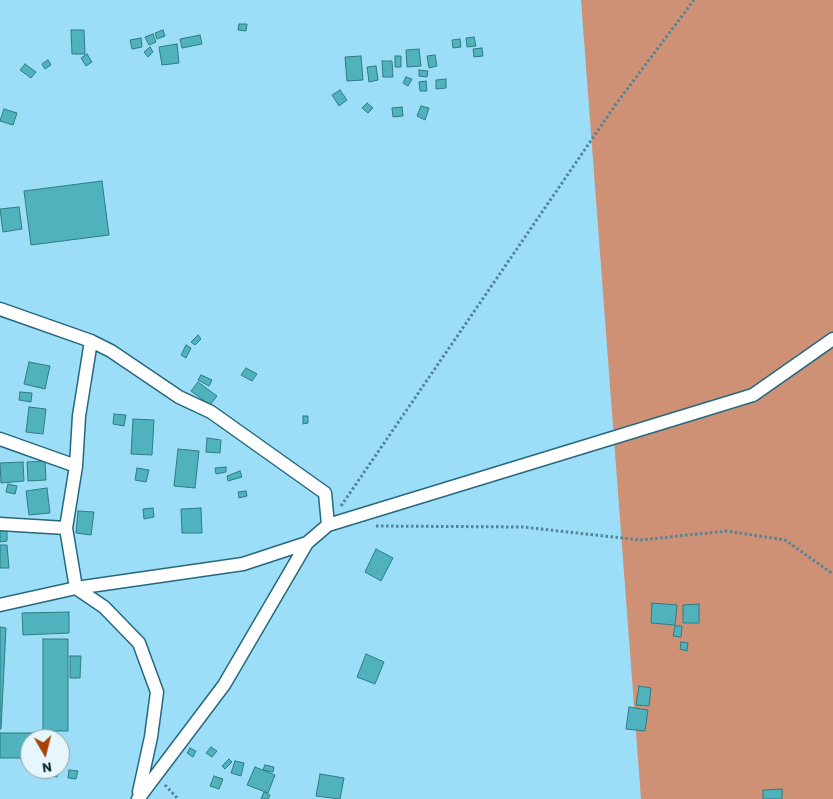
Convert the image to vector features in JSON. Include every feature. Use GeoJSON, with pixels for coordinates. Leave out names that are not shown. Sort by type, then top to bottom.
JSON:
{"type":"FeatureCollection","features":[{"type":"Feature","properties":{"kind":"street"},"geometry":{"type":"LineString","coordinates":[[0,309],[91,341],[112,351],[179,396],[211,412],[325,493],[328,526]]}},
{"type":"Feature","properties":{"kind":"street"},"geometry":{"type":"LineString","coordinates":[[138,799],[224,685],[307,543],[328,526],[753,394],[833,339]]}},
{"type":"Feature","properties":{"kind":"street"},"geometry":{"type":"LineString","coordinates":[[91,341],[79,416],[76,466],[66,528],[76,588],[104,607],[140,643],[156,692],[151,737],[138,799]]}},
{"type":"Feature","properties":{"kind":"street"},"geometry":{"type":"LineString","coordinates":[[0,438],[76,466]]}},
{"type":"Feature","properties":{"kind":"street"},"geometry":{"type":"LineString","coordinates":[[0,524],[66,528]]}},
{"type":"Feature","properties":{"kind":"street"},"geometry":{"type":"LineString","coordinates":[[0,605],[76,588],[243,564],[307,543]]}},
{"type":"Feature","properties":{"kind":"path"},"geometry":{"type":"LineString","coordinates":[[328,526],[616,104],[694,0]]}},
{"type":"Feature","properties":{"kind":"path"},"geometry":{"type":"LineString","coordinates":[[367,526],[523,527],[640,540],[727,531],[785,540],[833,574]]}},
{"type":"Feature","properties":{"kind":"shaded area"},"geometry":{"type":"Polygon","coordinates":[[[581,0],[833,0],[833,799],[641,799],[581,0]]]}},
{"type":"Feature","properties":{"kind":"building"},"geometry":{"type":"Polygon","coordinates":[[[239,24],[247,24],[246,31],[238,30],[239,24]]]}},
{"type":"Feature","properties":{"kind":"building"},"geometry":{"type":"Polygon","coordinates":[[[71,30],[84,30],[85,54],[72,54],[71,30]]]}},
{"type":"Feature","properties":{"kind":"building"},"geometry":{"type":"Polygon","coordinates":[[[163,30],[165,36],[157,39],[155,33],[163,30]]]}},
{"type":"Feature","properties":{"kind":"building"},"geometry":{"type":"Polygon","coordinates":[[[153,34],[156,42],[149,45],[145,37],[153,34]]]}},
{"type":"Feature","properties":{"kind":"building"},"geometry":{"type":"Polygon","coordinates":[[[200,35],[202,44],[182,48],[180,39],[200,35]]]}},
{"type":"Feature","properties":{"kind":"building"},"geometry":{"type":"Polygon","coordinates":[[[474,37],[476,46],[467,47],[466,38],[474,37]]]}},
{"type":"Feature","properties":{"kind":"building"},"geometry":{"type":"Polygon","coordinates":[[[141,38],[142,47],[132,49],[130,40],[141,38]]]}},
{"type":"Feature","properties":{"kind":"building"},"geometry":{"type":"Polygon","coordinates":[[[460,39],[461,47],[453,48],[452,40],[460,39]]]}},
{"type":"Feature","properties":{"kind":"building"},"geometry":{"type":"Polygon","coordinates":[[[177,44],[179,63],[162,65],[159,47],[177,44]]]}},
{"type":"Feature","properties":{"kind":"building"},"geometry":{"type":"Polygon","coordinates":[[[150,47],[153,52],[148,57],[144,52],[150,47]]]}},
{"type":"Feature","properties":{"kind":"building"},"geometry":{"type":"Polygon","coordinates":[[[482,48],[483,56],[474,57],[473,49],[482,48]]]}},
{"type":"Feature","properties":{"kind":"building"},"geometry":{"type":"Polygon","coordinates":[[[419,49],[421,66],[407,67],[406,50],[419,49]]]}},
{"type":"Feature","properties":{"kind":"building"},"geometry":{"type":"Polygon","coordinates":[[[87,54],[92,62],[86,66],[81,58],[87,54]]]}},
{"type":"Feature","properties":{"kind":"building"},"geometry":{"type":"Polygon","coordinates":[[[435,55],[437,66],[429,68],[427,56],[435,55]]]}},
{"type":"Feature","properties":{"kind":"building"},"geometry":{"type":"Polygon","coordinates":[[[361,56],[363,80],[347,81],[345,57],[361,56]]]}},
{"type":"Feature","properties":{"kind":"building"},"geometry":{"type":"Polygon","coordinates":[[[395,56],[401,56],[401,67],[395,67],[395,56]]]}},
{"type":"Feature","properties":{"kind":"building"},"geometry":{"type":"Polygon","coordinates":[[[48,60],[51,65],[45,69],[42,64],[48,60]]]}},
{"type":"Feature","properties":{"kind":"building"},"geometry":{"type":"Polygon","coordinates":[[[382,61],[392,61],[393,77],[383,77],[382,61]]]}},
{"type":"Feature","properties":{"kind":"building"},"geometry":{"type":"Polygon","coordinates":[[[25,64],[36,72],[31,78],[20,70],[25,64]]]}},
{"type":"Feature","properties":{"kind":"building"},"geometry":{"type":"Polygon","coordinates":[[[376,66],[378,80],[369,82],[367,67],[376,66]]]}},
{"type":"Feature","properties":{"kind":"building"},"geometry":{"type":"Polygon","coordinates":[[[419,70],[428,71],[427,77],[419,76],[419,70]]]}},
{"type":"Feature","properties":{"kind":"building"},"geometry":{"type":"Polygon","coordinates":[[[406,77],[412,79],[408,86],[403,83],[406,77]]]}},
{"type":"Feature","properties":{"kind":"building"},"geometry":{"type":"Polygon","coordinates":[[[446,79],[446,88],[436,89],[436,80],[446,79]]]}},
{"type":"Feature","properties":{"kind":"building"},"geometry":{"type":"Polygon","coordinates":[[[426,81],[427,91],[420,91],[419,82],[426,81]]]}},
{"type":"Feature","properties":{"kind":"building"},"geometry":{"type":"Polygon","coordinates":[[[340,90],[347,100],[339,106],[332,95],[340,90]]]}},
{"type":"Feature","properties":{"kind":"building"},"geometry":{"type":"Polygon","coordinates":[[[367,103],[373,108],[368,113],[362,108],[367,103]]]}},
{"type":"Feature","properties":{"kind":"building"},"geometry":{"type":"Polygon","coordinates":[[[421,106],[429,108],[425,120],[417,116],[421,106]]]}},
{"type":"Feature","properties":{"kind":"building"},"geometry":{"type":"Polygon","coordinates":[[[402,107],[403,116],[393,117],[392,108],[402,107]]]}},
{"type":"Feature","properties":{"kind":"building"},"geometry":{"type":"Polygon","coordinates":[[[4,109],[17,113],[13,125],[0,121],[4,109]]]}},
{"type":"Feature","properties":{"kind":"building"},"geometry":{"type":"Polygon","coordinates":[[[102,181],[109,235],[31,245],[24,191],[102,181]]]}},
{"type":"Feature","properties":{"kind":"building"},"geometry":{"type":"Polygon","coordinates":[[[19,207],[22,229],[3,232],[0,209],[19,207]]]}},
{"type":"Feature","properties":{"kind":"building"},"geometry":{"type":"Polygon","coordinates":[[[198,335],[201,339],[195,345],[191,342],[198,335]]]}},
{"type":"Feature","properties":{"kind":"building"},"geometry":{"type":"Polygon","coordinates":[[[186,345],[191,348],[186,358],[181,355],[186,345]]]}},
{"type":"Feature","properties":{"kind":"building"},"geometry":{"type":"Polygon","coordinates":[[[29,362],[50,366],[45,389],[24,384],[29,362]]]}},
{"type":"Feature","properties":{"kind":"building"},"geometry":{"type":"Polygon","coordinates":[[[246,368],[257,374],[252,381],[241,375],[246,368]]]}},
{"type":"Feature","properties":{"kind":"building"},"geometry":{"type":"Polygon","coordinates":[[[201,375],[212,380],[209,386],[198,380],[201,375]]]}},
{"type":"Feature","properties":{"kind":"building"},"geometry":{"type":"Polygon","coordinates":[[[198,382],[217,396],[210,405],[191,391],[198,382]]]}},
{"type":"Feature","properties":{"kind":"building"},"geometry":{"type":"Polygon","coordinates":[[[20,392],[32,393],[31,402],[19,400],[20,392]]]}},
{"type":"Feature","properties":{"kind":"building"},"geometry":{"type":"Polygon","coordinates":[[[29,407],[46,409],[43,434],[26,432],[29,407]]]}},
{"type":"Feature","properties":{"kind":"building"},"geometry":{"type":"Polygon","coordinates":[[[114,414],[126,415],[124,426],[113,424],[114,414]]]}},
{"type":"Feature","properties":{"kind":"building"},"geometry":{"type":"Polygon","coordinates":[[[303,416],[308,416],[308,423],[303,424],[303,416]]]}},
{"type":"Feature","properties":{"kind":"building"},"geometry":{"type":"Polygon","coordinates":[[[133,419],[154,420],[152,455],[131,454],[133,419]]]}},
{"type":"Feature","properties":{"kind":"building"},"geometry":{"type":"Polygon","coordinates":[[[207,438],[221,440],[220,453],[206,452],[207,438]]]}},
{"type":"Feature","properties":{"kind":"building"},"geometry":{"type":"Polygon","coordinates":[[[178,449],[199,451],[195,488],[174,486],[178,449]]]}},
{"type":"Feature","properties":{"kind":"building"},"geometry":{"type":"Polygon","coordinates":[[[45,461],[46,480],[28,481],[27,462],[45,461]]]}},
{"type":"Feature","properties":{"kind":"building"},"geometry":{"type":"Polygon","coordinates":[[[23,462],[24,481],[1,483],[0,463],[23,462]]]}},
{"type":"Feature","properties":{"kind":"building"},"geometry":{"type":"Polygon","coordinates":[[[226,467],[226,472],[216,474],[215,468],[226,467]]]}},
{"type":"Feature","properties":{"kind":"building"},"geometry":{"type":"Polygon","coordinates":[[[137,468],[149,470],[146,482],[135,480],[137,468]]]}},
{"type":"Feature","properties":{"kind":"building"},"geometry":{"type":"Polygon","coordinates":[[[240,471],[242,477],[228,481],[227,476],[240,471]]]}},
{"type":"Feature","properties":{"kind":"building"},"geometry":{"type":"Polygon","coordinates":[[[8,484],[17,486],[15,494],[6,492],[8,484]]]}},
{"type":"Feature","properties":{"kind":"building"},"geometry":{"type":"Polygon","coordinates":[[[47,488],[50,513],[29,515],[26,491],[47,488]]]}},
{"type":"Feature","properties":{"kind":"building"},"geometry":{"type":"Polygon","coordinates":[[[246,491],[247,496],[239,498],[238,492],[246,491]]]}},
{"type":"Feature","properties":{"kind":"building"},"geometry":{"type":"Polygon","coordinates":[[[153,508],[154,517],[144,519],[143,509],[153,508]]]}},
{"type":"Feature","properties":{"kind":"building"},"geometry":{"type":"Polygon","coordinates":[[[201,508],[202,533],[182,533],[181,509],[201,508]]]}},
{"type":"Feature","properties":{"kind":"building"},"geometry":{"type":"Polygon","coordinates":[[[78,511],[94,512],[91,535],[76,533],[78,511]]]}},
{"type":"Feature","properties":{"kind":"building"},"geometry":{"type":"Polygon","coordinates":[[[0,528],[7,528],[7,541],[0,542],[0,528]]]}},
{"type":"Feature","properties":{"kind":"building"},"geometry":{"type":"Polygon","coordinates":[[[0,545],[7,545],[9,568],[0,568],[0,545]]]}},
{"type":"Feature","properties":{"kind":"building"},"geometry":{"type":"Polygon","coordinates":[[[376,549],[393,558],[381,581],[365,572],[376,549]]]}},
{"type":"Feature","properties":{"kind":"building"},"geometry":{"type":"Polygon","coordinates":[[[652,603],[677,605],[675,625],[651,623],[652,603]]]}},
{"type":"Feature","properties":{"kind":"building"},"geometry":{"type":"Polygon","coordinates":[[[699,604],[699,623],[683,623],[683,605],[699,604]]]}},
{"type":"Feature","properties":{"kind":"building"},"geometry":{"type":"Polygon","coordinates":[[[69,612],[69,633],[23,635],[22,613],[69,612]]]}},
{"type":"Feature","properties":{"kind":"building"},"geometry":{"type":"Polygon","coordinates":[[[675,626],[682,626],[681,637],[673,636],[675,626]]]}},
{"type":"Feature","properties":{"kind":"building"},"geometry":{"type":"Polygon","coordinates":[[[0,627],[6,628],[1,729],[0,729],[0,627]]]}},
{"type":"Feature","properties":{"kind":"building"},"geometry":{"type":"Polygon","coordinates":[[[43,639],[68,639],[68,729],[43,729],[43,639]]]}},
{"type":"Feature","properties":{"kind":"building"},"geometry":{"type":"Polygon","coordinates":[[[681,642],[688,643],[687,651],[680,649],[681,642]]]}},
{"type":"Feature","properties":{"kind":"building"},"geometry":{"type":"Polygon","coordinates":[[[366,654],[384,662],[375,684],[357,677],[366,654]]]}},
{"type":"Feature","properties":{"kind":"building"},"geometry":{"type":"Polygon","coordinates":[[[70,656],[81,656],[80,678],[70,678],[70,656]]]}},
{"type":"Feature","properties":{"kind":"building"},"geometry":{"type":"Polygon","coordinates":[[[639,686],[651,688],[649,706],[636,705],[639,686]]]}},
{"type":"Feature","properties":{"kind":"building"},"geometry":{"type":"Polygon","coordinates":[[[629,707],[648,710],[645,731],[626,729],[629,707]]]}},
{"type":"Feature","properties":{"kind":"building"},"geometry":{"type":"Polygon","coordinates":[[[0,733],[20,733],[20,758],[0,758],[0,733]]]}},
{"type":"Feature","properties":{"kind":"building"},"geometry":{"type":"Polygon","coordinates":[[[211,747],[217,751],[212,757],[206,753],[211,747]]]}},
{"type":"Feature","properties":{"kind":"building"},"geometry":{"type":"Polygon","coordinates":[[[190,748],[196,751],[193,757],[187,753],[190,748]]]}},
{"type":"Feature","properties":{"kind":"building"},"geometry":{"type":"Polygon","coordinates":[[[229,759],[232,762],[225,769],[222,766],[229,759]]]}},
{"type":"Feature","properties":{"kind":"building"},"geometry":{"type":"Polygon","coordinates":[[[235,761],[244,763],[241,776],[231,773],[235,761]]]}},
{"type":"Feature","properties":{"kind":"building"},"geometry":{"type":"Polygon","coordinates":[[[265,765],[274,767],[273,772],[263,770],[265,765]]]}},
{"type":"Feature","properties":{"kind":"building"},"geometry":{"type":"Polygon","coordinates":[[[255,767],[275,775],[268,793],[247,785],[255,767]]]}},
{"type":"Feature","properties":{"kind":"building"},"geometry":{"type":"Polygon","coordinates":[[[70,770],[78,771],[76,779],[70,778],[70,770]]]}},
{"type":"Feature","properties":{"kind":"building"},"geometry":{"type":"Polygon","coordinates":[[[320,774],[344,778],[340,799],[316,796],[320,774]]]}},
{"type":"Feature","properties":{"kind":"building"},"geometry":{"type":"Polygon","coordinates":[[[214,776],[223,779],[219,789],[210,786],[214,776]]]}},
{"type":"Feature","properties":{"kind":"building"},"geometry":{"type":"Polygon","coordinates":[[[782,789],[782,799],[763,799],[763,790],[782,789]]]}},
{"type":"Feature","properties":{"kind":"building"},"geometry":{"type":"Polygon","coordinates":[[[264,792],[270,795],[268,799],[261,799],[264,792]]]}}]}
